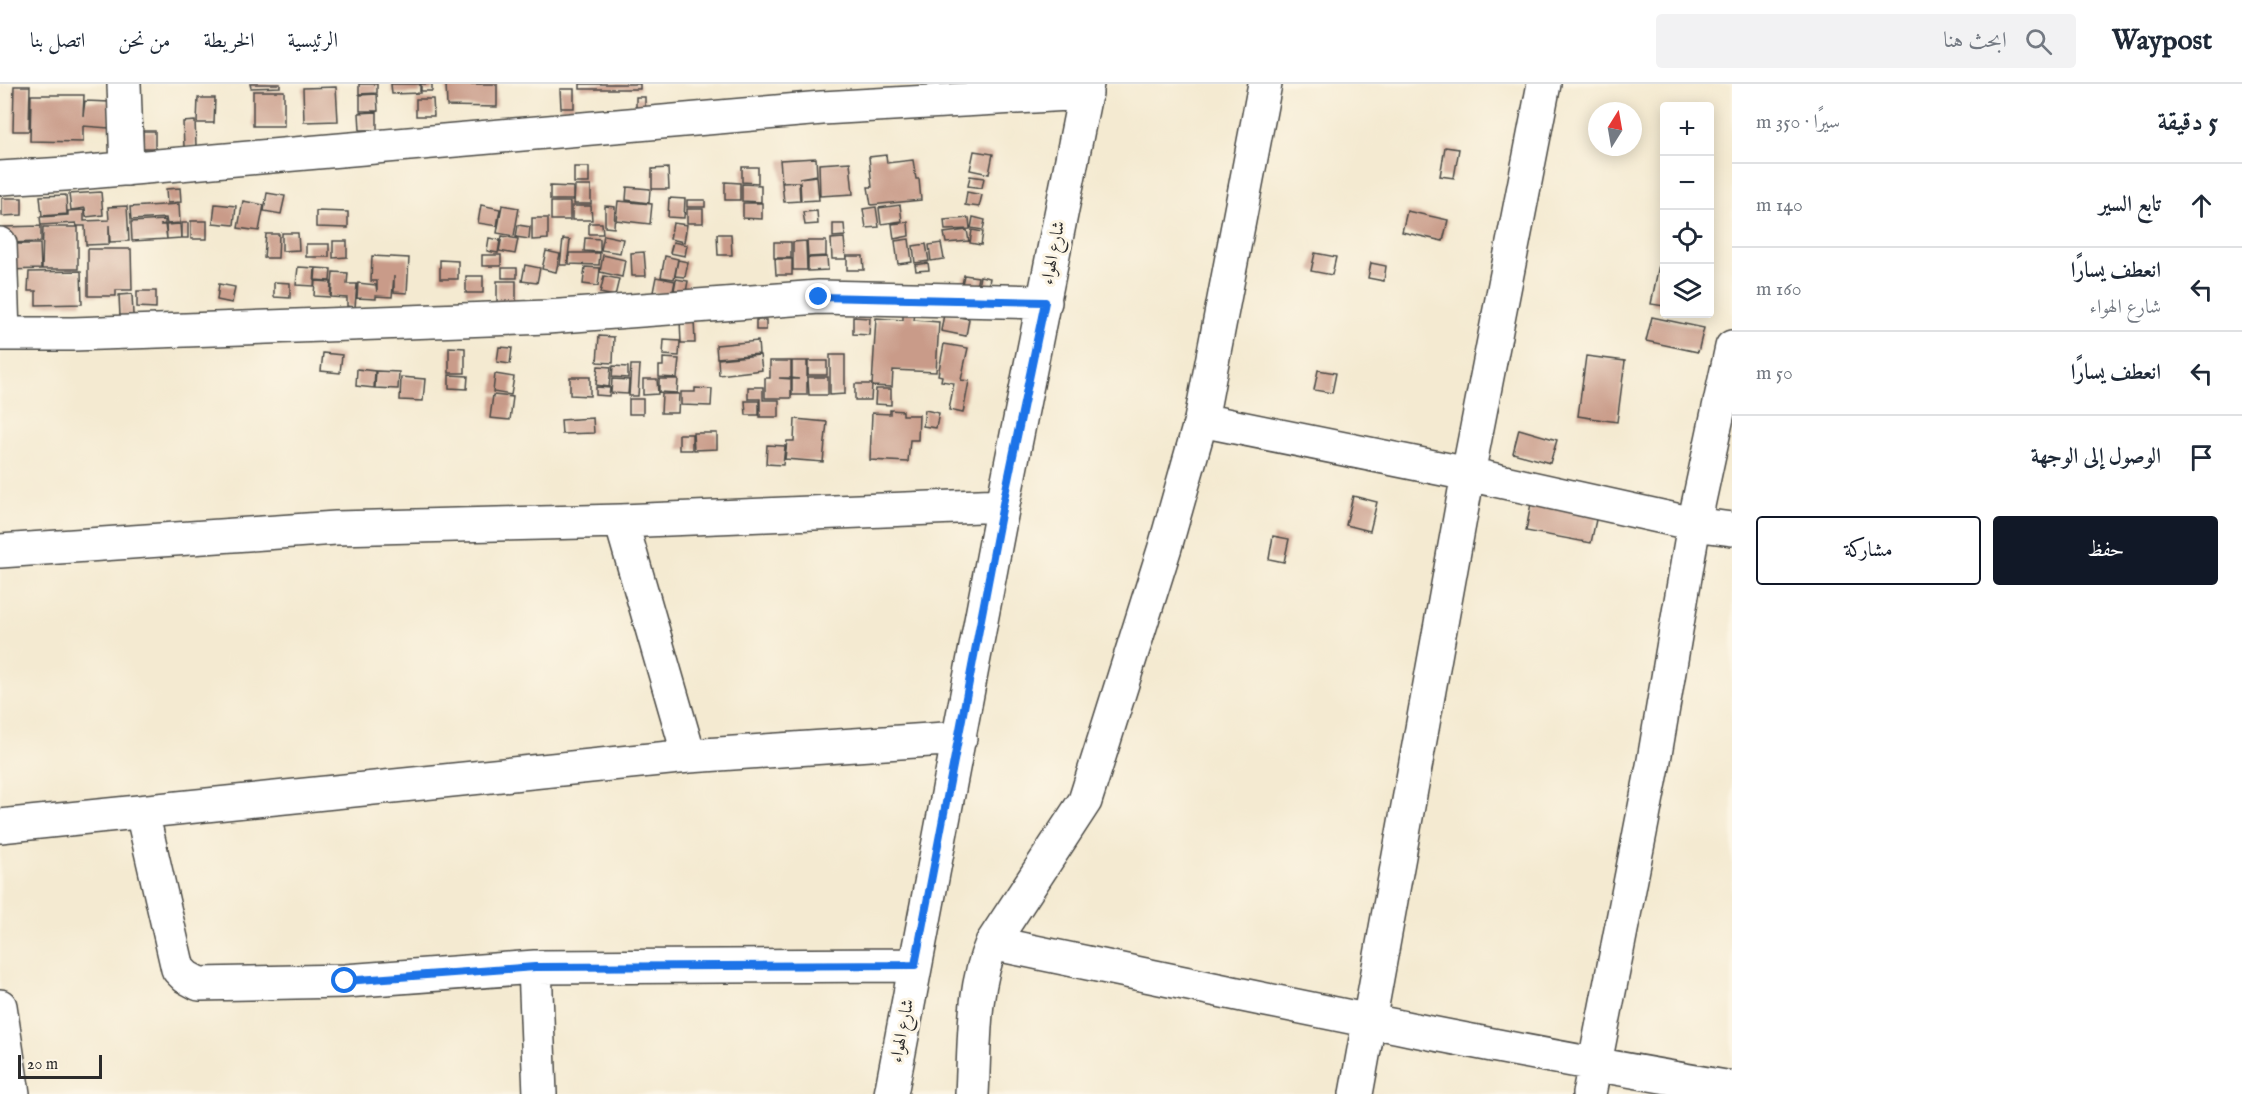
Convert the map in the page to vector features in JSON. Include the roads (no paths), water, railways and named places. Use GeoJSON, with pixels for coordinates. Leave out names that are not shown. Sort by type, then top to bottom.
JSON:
{"type":"FeatureCollection","features":[{"type":"Feature","properties":{"kind":"street"},"geometry":{"type":"LineString","coordinates":[[124,84],[127,169]]}},
{"type":"Feature","properties":{"kind":"street"},"geometry":{"type":"LineString","coordinates":[[972,1094],[978,987],[982,964],[992,942],[1085,801],[1165,547],[1201,420],[1265,84]]}},
{"type":"Feature","properties":{"kind":"street"},"geometry":{"type":"LineString","coordinates":[[1356,1094],[1468,474],[1544,84]]}},
{"type":"Feature","properties":{"kind":"street"},"geometry":{"type":"LineString","coordinates":[[0,178],[127,169],[798,110],[1086,88]]}},
{"type":"Feature","properties":{"kind":"street","name":"شارع الهواء"},"geometry":{"type":"LineString","coordinates":[[891,1094],[1003,504],[1086,88]]}},
{"type":"Feature","properties":{"kind":"street"},"geometry":{"type":"LineString","coordinates":[[0,244],[2,334],[73,334],[547,317],[819,297],[1045,302]]}},
{"type":"Feature","properties":{"kind":"street"},"geometry":{"type":"LineString","coordinates":[[1592,1080],[1653,766],[1694,524],[1732,347]]}},
{"type":"Feature","properties":{"kind":"street"},"geometry":{"type":"LineString","coordinates":[[1201,420],[1468,474],[1694,524],[1732,529]]}},
{"type":"Feature","properties":{"kind":"street"},"geometry":{"type":"LineString","coordinates":[[0,550],[336,528],[621,521],[1003,504]]}},
{"type":"Feature","properties":{"kind":"street"},"geometry":{"type":"LineString","coordinates":[[621,521],[689,756]]}},
{"type":"Feature","properties":{"kind":"street"},"geometry":{"type":"LineString","coordinates":[[0,826],[689,756],[960,738]]}},
{"type":"Feature","properties":{"kind":"street"},"geometry":{"type":"LineString","coordinates":[[142,812],[178,969],[186,977],[199,984],[345,981],[535,967],[915,965]]}},
{"type":"Feature","properties":{"kind":"street"},"geometry":{"type":"LineString","coordinates":[[992,942],[1370,1021],[1592,1080],[1732,1088]]}},
{"type":"Feature","properties":{"kind":"street"},"geometry":{"type":"LineString","coordinates":[[534,1094],[540,1094],[535,967]]}},
{"type":"Feature","properties":{"kind":"street"},"geometry":{"type":"LineString","coordinates":[[0,1006],[13,1094]]}}]}
